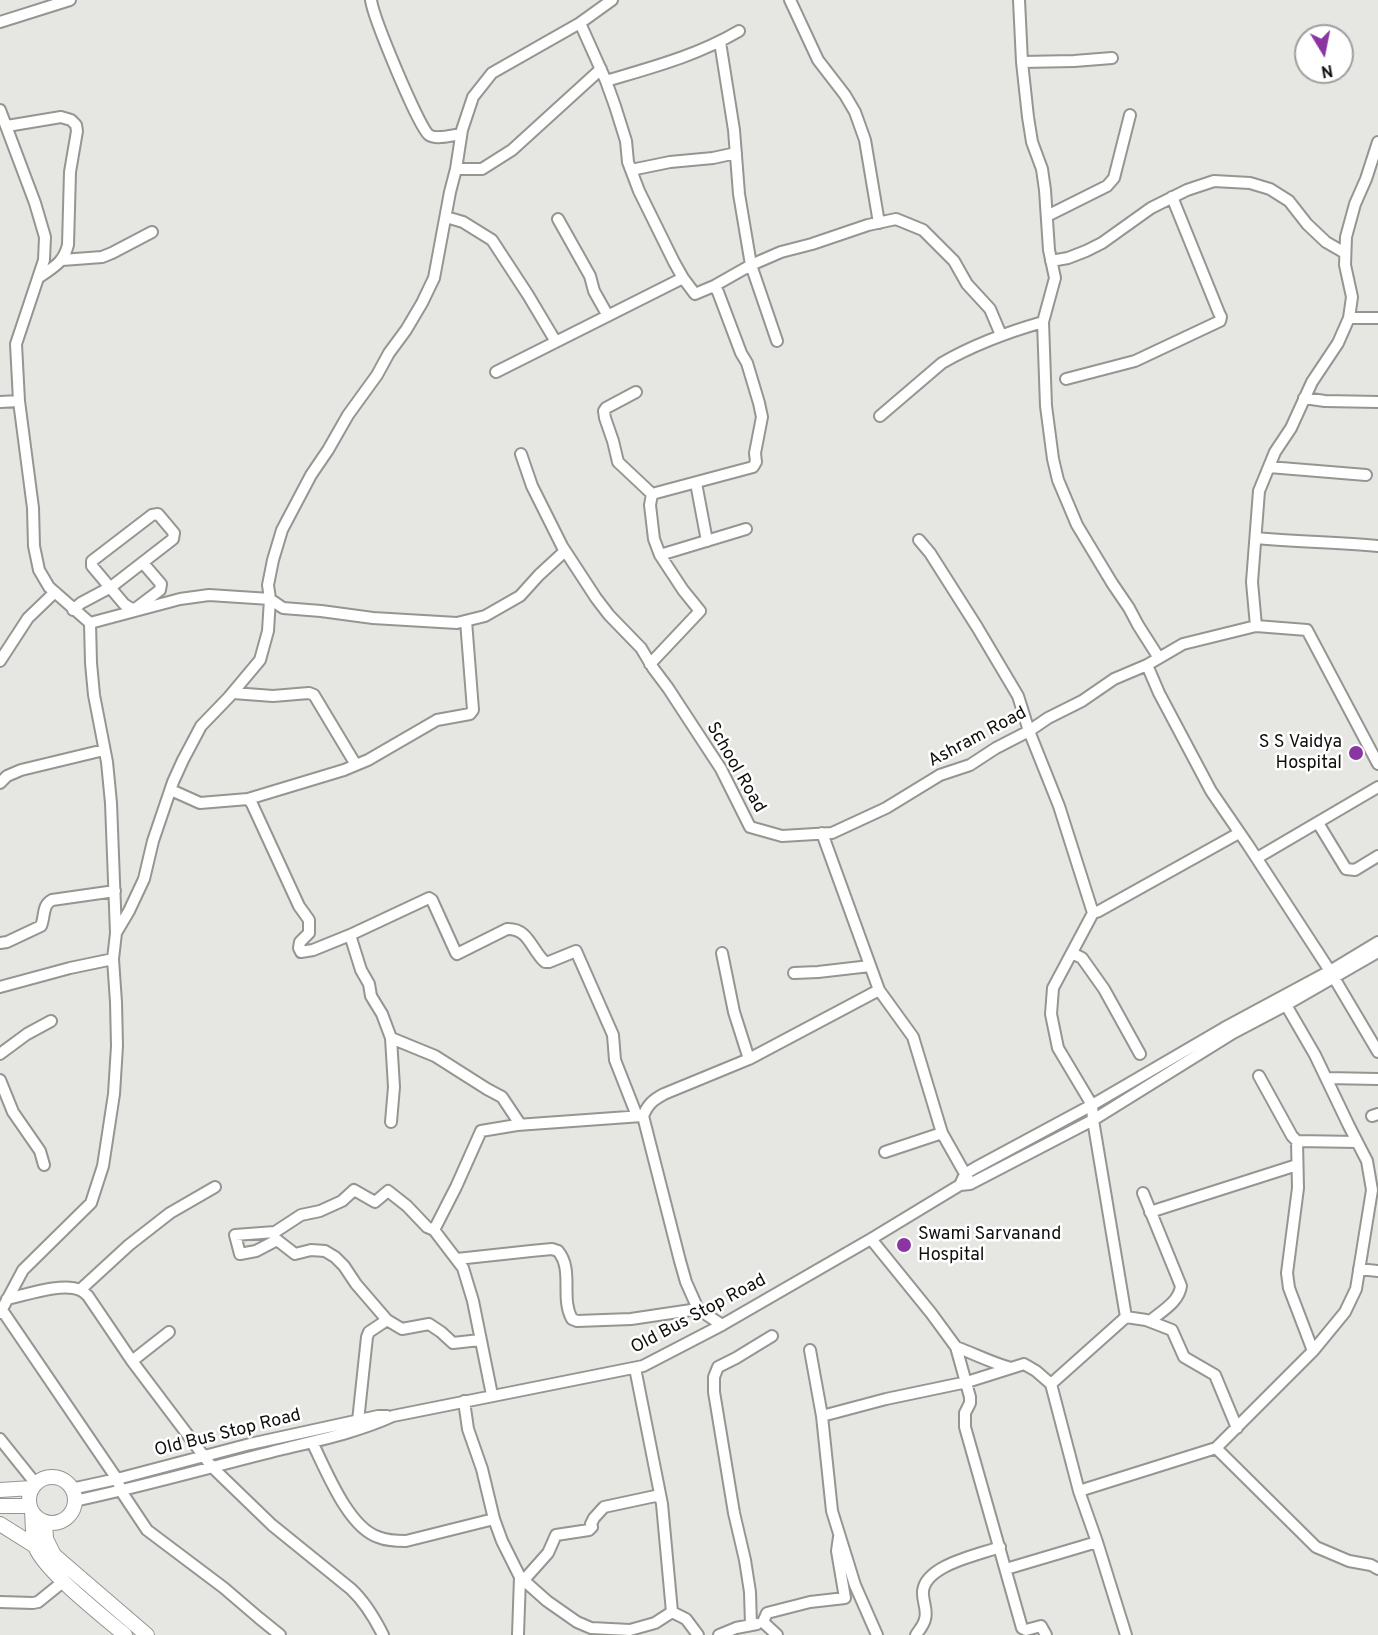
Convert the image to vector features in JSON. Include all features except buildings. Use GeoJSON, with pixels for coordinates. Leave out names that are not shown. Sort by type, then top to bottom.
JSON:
{"type":"FeatureCollection","features":[{"type":"Feature","properties":{"kind":"main road"},"geometry":{"type":"LineString","coordinates":[[0,1490],[34,1486],[45,1478],[55,1477],[64,1481],[73,1495],[74,1507],[67,1516],[57,1522],[45,1522],[40,1520],[31,1508],[0,1506]]}},
{"type":"Feature","properties":{"kind":"main road"},"geometry":{"type":"LineString","coordinates":[[34,1486],[29,1500],[35,1546],[43,1560],[125,1635]]}},
{"type":"Feature","properties":{"kind":"main road"},"geometry":{"type":"LineString","coordinates":[[45,1522],[46,1539],[54,1555],[147,1635]]}},
{"type":"Feature","properties":{"kind":"main road"},"geometry":{"type":"LineString","coordinates":[[0,1524],[35,1546]]}},
{"type":"Feature","properties":{"kind":"street"},"geometry":{"type":"LineString","coordinates":[[0,22],[43,4],[70,0]]}},
{"type":"Feature","properties":{"kind":"street"},"geometry":{"type":"LineString","coordinates":[[371,0],[377,25],[412,105],[427,133],[434,137],[461,134]]}},
{"type":"Feature","properties":{"kind":"street"},"geometry":{"type":"LineString","coordinates":[[116,933],[144,879],[153,841],[183,760],[201,726],[233,693],[260,660],[268,631],[270,599],[268,585],[282,530],[311,475],[422,303],[434,278],[461,134],[473,97],[492,73],[580,22],[612,0]]}},
{"type":"Feature","properties":{"kind":"street"},"geometry":{"type":"LineString","coordinates":[[790,0],[818,60],[855,112],[865,140],[879,223]]}},
{"type":"Feature","properties":{"kind":"street"},"geometry":{"type":"LineString","coordinates":[[1019,0],[1022,62],[1032,142],[1042,169],[1049,250],[1055,278],[1043,322],[1048,429],[1058,480],[1077,525],[1159,658]]}},
{"type":"Feature","properties":{"kind":"street"},"geometry":{"type":"LineString","coordinates":[[580,22],[606,81],[626,141],[631,170],[651,216],[683,278],[695,294],[781,252],[896,219],[923,230],[954,261],[967,284],[990,309],[1001,335]]}},
{"type":"Feature","properties":{"kind":"street"},"geometry":{"type":"LineString","coordinates":[[606,81],[685,57],[739,31]]}},
{"type":"Feature","properties":{"kind":"street"},"geometry":{"type":"LineString","coordinates":[[720,42],[734,130],[739,194],[751,265],[777,341]]}},
{"type":"Feature","properties":{"kind":"street"},"geometry":{"type":"LineString","coordinates":[[1022,62],[1112,58]]}},
{"type":"Feature","properties":{"kind":"street"},"geometry":{"type":"LineString","coordinates":[[456,169],[482,169],[512,150],[601,69]]}},
{"type":"Feature","properties":{"kind":"street"},"geometry":{"type":"LineString","coordinates":[[0,110],[36,203],[45,237],[44,260],[16,344],[19,401],[33,508],[34,546],[39,570],[49,587],[90,623],[92,674],[111,803],[116,933],[113,959],[117,1046],[108,1139],[100,1178],[91,1203],[23,1270],[5,1303]]}},
{"type":"Feature","properties":{"kind":"street"},"geometry":{"type":"LineString","coordinates":[[1047,216],[1107,186],[1114,178],[1130,116]]}},
{"type":"Feature","properties":{"kind":"street"},"geometry":{"type":"LineString","coordinates":[[7,126],[61,117],[71,120],[78,131],[70,172],[68,245],[62,260],[38,279]]}},
{"type":"Feature","properties":{"kind":"street"},"geometry":{"type":"LineString","coordinates":[[1256,626],[1252,582],[1259,491],[1275,452],[1290,428],[1312,382],[1338,343],[1349,318],[1352,297],[1345,265],[1346,237],[1355,204],[1378,142]]}},
{"type":"Feature","properties":{"kind":"street"},"geometry":{"type":"LineString","coordinates":[[631,170],[736,153]]}},
{"type":"Feature","properties":{"kind":"street"},"geometry":{"type":"LineString","coordinates":[[1052,261],[1086,251],[1102,243],[1151,208],[1187,190],[1214,181],[1250,183],[1270,189],[1289,201],[1307,224],[1326,242],[1345,253]]}},
{"type":"Feature","properties":{"kind":"street"},"geometry":{"type":"LineString","coordinates":[[1066,379],[1135,361],[1220,321],[1219,313],[1172,197]]}},
{"type":"Feature","properties":{"kind":"street"},"geometry":{"type":"LineString","coordinates":[[446,217],[463,222],[492,240],[556,342]]}},
{"type":"Feature","properties":{"kind":"street"},"geometry":{"type":"LineString","coordinates":[[558,219],[590,276],[594,291],[608,316]]}},
{"type":"Feature","properties":{"kind":"street"},"geometry":{"type":"LineString","coordinates":[[62,260],[112,253],[152,232]]}},
{"type":"Feature","properties":{"kind":"street"},"geometry":{"type":"LineString","coordinates":[[496,372],[683,278]]}},
{"type":"Feature","properties":{"kind":"street"},"geometry":{"type":"LineString","coordinates":[[652,494],[753,467],[756,462],[755,453],[762,417],[756,390],[714,286]]}},
{"type":"Feature","properties":{"kind":"street"},"geometry":{"type":"LineString","coordinates":[[1349,318],[1378,318]]}},
{"type":"Feature","properties":{"kind":"street"},"geometry":{"type":"LineString","coordinates":[[880,416],[942,363],[1001,335],[1043,322]]}},
{"type":"Feature","properties":{"kind":"street"},"geometry":{"type":"LineString","coordinates":[[636,392],[606,408],[605,418],[618,462],[652,494]]}},
{"type":"Feature","properties":{"kind":"street"},"geometry":{"type":"LineString","coordinates":[[1304,398],[1326,401],[1378,402]]}},
{"type":"Feature","properties":{"kind":"street"},"geometry":{"type":"LineString","coordinates":[[1,401],[19,401]]}},
{"type":"Feature","properties":{"kind":"street","name":"School Road"},"geometry":{"type":"LineString","coordinates":[[521,454],[532,486],[565,551],[603,607],[641,648],[668,688],[721,769],[750,827],[782,836],[822,833]]}},
{"type":"Feature","properties":{"kind":"street"},"geometry":{"type":"LineString","coordinates":[[1269,467],[1366,475]]}},
{"type":"Feature","properties":{"kind":"street"},"geometry":{"type":"LineString","coordinates":[[696,483],[707,541]]}},
{"type":"Feature","properties":{"kind":"street"},"geometry":{"type":"LineString","coordinates":[[651,664],[700,611],[660,555],[654,539],[650,505],[652,494]]}},
{"type":"Feature","properties":{"kind":"street"},"geometry":{"type":"LineString","coordinates":[[74,610],[81,603],[111,587],[173,539],[174,533],[158,514],[152,515],[92,561],[92,566],[111,587],[124,604],[135,609],[160,590],[161,584],[143,563]]}},
{"type":"Feature","properties":{"kind":"street"},"geometry":{"type":"LineString","coordinates":[[660,555],[746,529]]}},
{"type":"Feature","properties":{"kind":"street"},"geometry":{"type":"LineString","coordinates":[[1256,538],[1378,546]]}},
{"type":"Feature","properties":{"kind":"street"},"geometry":{"type":"LineString","coordinates":[[919,540],[930,553],[977,627],[1018,696],[1029,731],[1059,806],[1093,913]]}},
{"type":"Feature","properties":{"kind":"street"},"geometry":{"type":"LineString","coordinates":[[90,623],[194,596],[270,599],[283,608],[373,618],[457,623],[485,616],[520,596],[565,551]]}},
{"type":"Feature","properties":{"kind":"street"},"geometry":{"type":"LineString","coordinates":[[0,661],[28,618],[55,592]]}},
{"type":"Feature","properties":{"kind":"street"},"geometry":{"type":"LineString","coordinates":[[171,790],[200,803],[248,799],[356,765],[437,720],[470,714],[472,712],[466,621]]}},
{"type":"Feature","properties":{"kind":"street","name":"Ashram Road"},"geometry":{"type":"LineString","coordinates":[[822,833],[832,833],[853,824],[886,808],[940,776],[970,765],[1048,718],[1082,701],[1114,679],[1148,665],[1183,644],[1256,626],[1307,630],[1378,764]]}},
{"type":"Feature","properties":{"kind":"street"},"geometry":{"type":"LineString","coordinates":[[1148,665],[1159,693],[1211,791],[1332,975],[1378,1052]]}},
{"type":"Feature","properties":{"kind":"street"},"geometry":{"type":"LineString","coordinates":[[233,693],[273,696],[309,693],[314,695],[356,765]]}},
{"type":"Feature","properties":{"kind":"street"},"geometry":{"type":"LineString","coordinates":[[0,783],[7,776],[21,770],[104,750]]}},
{"type":"Feature","properties":{"kind":"street"},"geometry":{"type":"LineString","coordinates":[[1257,858],[1378,787]]}},
{"type":"Feature","properties":{"kind":"street"},"geometry":{"type":"LineString","coordinates":[[248,799],[298,906],[309,920],[309,933],[300,942],[299,948],[302,952],[350,935],[429,898],[457,954],[507,929],[522,932],[545,962],[576,951],[613,1035],[615,1060],[640,1116],[686,1282],[698,1309],[722,1325]]}},
{"type":"Feature","properties":{"kind":"street"},"geometry":{"type":"LineString","coordinates":[[1318,822],[1346,869],[1355,870],[1378,856]]}},
{"type":"Feature","properties":{"kind":"street"},"geometry":{"type":"LineString","coordinates":[[822,833],[879,990],[913,1037],[942,1133],[965,1181]]}},
{"type":"Feature","properties":{"kind":"street"},"geometry":{"type":"LineString","coordinates":[[1126,1317],[1092,1105],[1058,1048],[1051,1014],[1053,988],[1093,913],[1239,833]]}},
{"type":"Feature","properties":{"kind":"street"},"geometry":{"type":"LineString","coordinates":[[0,944],[41,926],[45,906],[52,900],[115,891]]}},
{"type":"Feature","properties":{"kind":"street"},"geometry":{"type":"LineString","coordinates":[[350,935],[361,970],[369,984],[371,996],[382,1014],[391,1038],[394,1087],[391,1122]]}},
{"type":"Feature","properties":{"kind":"street"},"geometry":{"type":"LineString","coordinates":[[965,1181],[1093,1119],[1233,1033],[1286,1005],[1378,942]]}},
{"type":"Feature","properties":{"kind":"street"},"geometry":{"type":"LineString","coordinates":[[1072,952],[1082,958],[1104,989],[1140,1054]]}},
{"type":"Feature","properties":{"kind":"street"},"geometry":{"type":"LineString","coordinates":[[965,1181],[1224,1028],[1378,952]]}},
{"type":"Feature","properties":{"kind":"street"},"geometry":{"type":"LineString","coordinates":[[722,953],[734,1012],[749,1059]]}},
{"type":"Feature","properties":{"kind":"street"},"geometry":{"type":"LineString","coordinates":[[0,987],[113,959]]}},
{"type":"Feature","properties":{"kind":"street"},"geometry":{"type":"LineString","coordinates":[[794,973],[870,966]]}},
{"type":"Feature","properties":{"kind":"street"},"geometry":{"type":"LineString","coordinates":[[640,1116],[652,1101],[749,1059],[879,990]]}},
{"type":"Feature","properties":{"kind":"street"},"geometry":{"type":"LineString","coordinates":[[1079,1491],[1216,1448],[1313,1351],[1351,1302],[1356,1289],[1372,1190],[1367,1161],[1315,1055],[1286,1005]]}},
{"type":"Feature","properties":{"kind":"street"},"geometry":{"type":"LineString","coordinates":[[0,1054],[27,1034],[51,1021]]}},
{"type":"Feature","properties":{"kind":"street"},"geometry":{"type":"LineString","coordinates":[[391,1038],[435,1056],[502,1097],[520,1125]]}},
{"type":"Feature","properties":{"kind":"street"},"geometry":{"type":"LineString","coordinates":[[1259,1076],[1297,1141],[1357,1142]]}},
{"type":"Feature","properties":{"kind":"street"},"geometry":{"type":"LineString","coordinates":[[1326,1078],[1378,1079]]}},
{"type":"Feature","properties":{"kind":"street"},"geometry":{"type":"LineString","coordinates":[[0,1080],[13,1112],[40,1151],[44,1165]]}},
{"type":"Feature","properties":{"kind":"street"},"geometry":{"type":"LineString","coordinates":[[434,1230],[481,1131],[520,1125],[640,1116]]}},
{"type":"Feature","properties":{"kind":"street"},"geometry":{"type":"LineString","coordinates":[[885,1152],[942,1133]]}},
{"type":"Feature","properties":{"kind":"street"},"geometry":{"type":"LineString","coordinates":[[1297,1141],[1298,1188],[1287,1273],[1289,1288],[1313,1351]]}},
{"type":"Feature","properties":{"kind":"street"},"geometry":{"type":"LineString","coordinates":[[1150,1212],[1297,1165]]}},
{"type":"Feature","properties":{"kind":"street","name":"Old Bus Stop Road"},"geometry":{"type":"LineString","coordinates":[[73,1495],[121,1491],[212,1467],[358,1420],[393,1416],[643,1366],[722,1325],[871,1239],[965,1181]]}},
{"type":"Feature","properties":{"kind":"street"},"geometry":{"type":"LineString","coordinates":[[80,1290],[129,1245],[170,1213],[215,1187]]}},
{"type":"Feature","properties":{"kind":"street"},"geometry":{"type":"LineString","coordinates":[[480,1340],[453,1344],[429,1324],[402,1329],[387,1320],[356,1284],[344,1266],[325,1251],[311,1250],[295,1254],[277,1240],[256,1251],[240,1254],[235,1235],[275,1232],[301,1215],[320,1211],[342,1201],[354,1190],[375,1202],[388,1191],[407,1206],[427,1227],[434,1230],[463,1268],[473,1300],[492,1395]]}},
{"type":"Feature","properties":{"kind":"street"},"geometry":{"type":"LineString","coordinates":[[1143,1193],[1181,1286],[1180,1293],[1150,1321]]}},
{"type":"Feature","properties":{"kind":"street"},"geometry":{"type":"LineString","coordinates":[[871,1239],[956,1347],[970,1397],[965,1413],[965,1427],[1022,1628],[1026,1630],[1041,1626],[1046,1635]]}},
{"type":"Feature","properties":{"kind":"street"},"geometry":{"type":"LineString","coordinates":[[457,1259],[531,1251],[558,1251],[565,1264],[568,1310],[572,1319],[577,1321],[631,1319],[698,1309]]}},
{"type":"Feature","properties":{"kind":"street"},"geometry":{"type":"LineString","coordinates":[[1359,1269],[1378,1271]]}},
{"type":"Feature","properties":{"kind":"street"},"geometry":{"type":"LineString","coordinates":[[5,1303],[61,1288],[80,1290],[88,1296],[132,1360],[212,1467],[272,1525],[357,1594],[370,1610],[383,1635]]}},
{"type":"Feature","properties":{"kind":"street"},"geometry":{"type":"LineString","coordinates":[[5,1303],[147,1530],[224,1588],[280,1635]]}},
{"type":"Feature","properties":{"kind":"street"},"geometry":{"type":"LineString","coordinates":[[1126,1317],[1150,1321],[1172,1330],[1184,1357],[1215,1375],[1238,1428]]}},
{"type":"Feature","properties":{"kind":"street"},"geometry":{"type":"LineString","coordinates":[[1051,1384],[1126,1317]]}},
{"type":"Feature","properties":{"kind":"street"},"geometry":{"type":"LineString","coordinates":[[358,1420],[366,1337],[369,1332],[387,1320]]}},
{"type":"Feature","properties":{"kind":"street"},"geometry":{"type":"LineString","coordinates":[[132,1360],[169,1332]]}},
{"type":"Feature","properties":{"kind":"street"},"geometry":{"type":"LineString","coordinates":[[751,1625],[750,1592],[727,1475],[714,1392],[714,1377],[718,1367],[772,1336]]}},
{"type":"Feature","properties":{"kind":"street"},"geometry":{"type":"LineString","coordinates":[[956,1347],[986,1361],[1012,1368]]}},
{"type":"Feature","properties":{"kind":"street"},"geometry":{"type":"LineString","coordinates":[[810,1350],[822,1416],[832,1511],[855,1585],[878,1635]]}},
{"type":"Feature","properties":{"kind":"street"},"geometry":{"type":"LineString","coordinates":[[822,1416],[886,1399],[967,1382],[1024,1364],[1036,1371],[1051,1384],[1079,1491],[1126,1635]]}},
{"type":"Feature","properties":{"kind":"street"},"geometry":{"type":"LineString","coordinates":[[635,1368],[660,1495],[672,1612]]}},
{"type":"Feature","properties":{"kind":"street"},"geometry":{"type":"LineString","coordinates":[[464,1401],[468,1429],[482,1469],[494,1519],[522,1579],[546,1601],[577,1622],[591,1628],[630,1630],[655,1623],[672,1612]]}},
{"type":"Feature","properties":{"kind":"street","name":"Old Bus Stop Road"},"geometry":{"type":"LineString","coordinates":[[73,1495],[117,1479],[250,1444],[312,1442],[376,1424],[393,1416]]}},
{"type":"Feature","properties":{"kind":"street"},"geometry":{"type":"LineString","coordinates":[[0,1438],[34,1486]]}},
{"type":"Feature","properties":{"kind":"street"},"geometry":{"type":"LineString","coordinates":[[312,1442],[354,1520],[377,1537],[392,1541],[406,1540],[494,1519]]}},
{"type":"Feature","properties":{"kind":"street"},"geometry":{"type":"LineString","coordinates":[[1216,1448],[1316,1547],[1349,1561],[1371,1565],[1378,1569]]}},
{"type":"Feature","properties":{"kind":"street"},"geometry":{"type":"LineString","coordinates":[[518,1635],[522,1579],[548,1552],[556,1535],[589,1530],[594,1518],[604,1507],[660,1495]]}},
{"type":"Feature","properties":{"kind":"street"},"geometry":{"type":"LineString","coordinates":[[763,1622],[767,1613],[810,1602],[845,1598],[837,1551],[839,1533]]}},
{"type":"Feature","properties":{"kind":"street"},"geometry":{"type":"LineString","coordinates":[[1006,1569],[1097,1542]]}},
{"type":"Feature","properties":{"kind":"street"},"geometry":{"type":"LineString","coordinates":[[916,1635],[926,1618],[923,1592],[924,1585],[932,1574],[950,1564],[1000,1547]]}},
{"type":"Feature","properties":{"kind":"street"},"geometry":{"type":"LineString","coordinates":[[0,1602],[33,1604],[64,1581]]}},
{"type":"Feature","properties":{"kind":"street"},"geometry":{"type":"LineString","coordinates":[[672,1612],[686,1619],[698,1635]]}},
{"type":"Feature","properties":{"kind":"street"},"geometry":{"type":"LineString","coordinates":[[719,1635],[736,1628],[763,1622]]}},
{"type":"Feature","properties":{"kind":"street"},"geometry":{"type":"LineString","coordinates":[[763,1622],[777,1635]]}},
{"type":"Feature","properties":{"kind":"place","name":"S S Vaidya Hospital"},"geometry":{"type":"Point","coordinates":[1356,753]}},
{"type":"Feature","properties":{"kind":"place","name":"Swami Sarvanand Hospital"},"geometry":{"type":"Point","coordinates":[904,1245]}}]}
